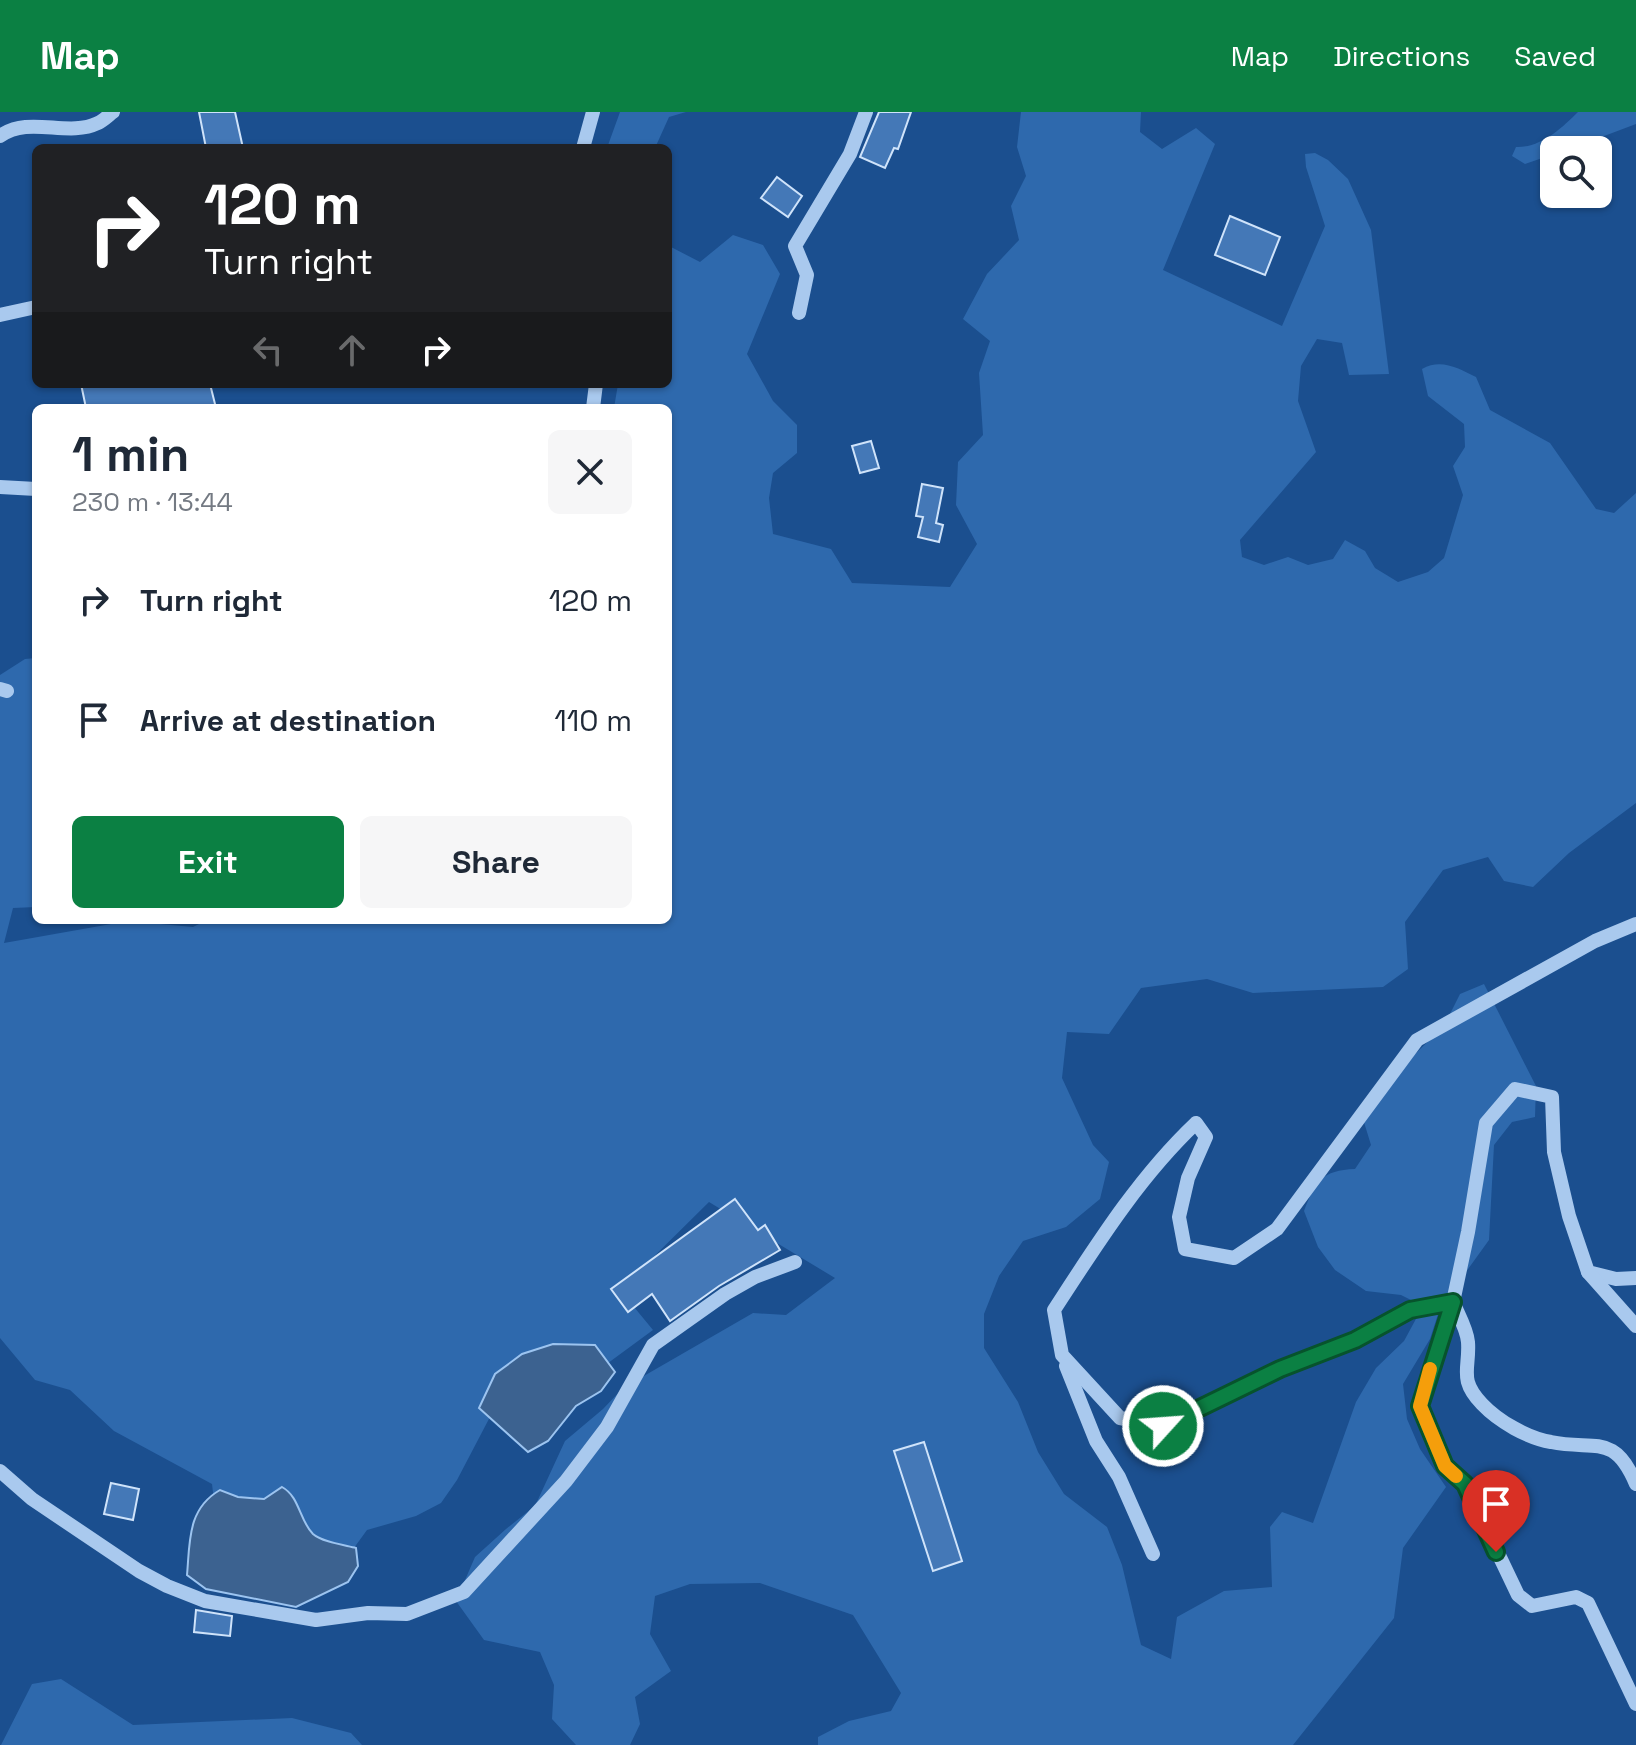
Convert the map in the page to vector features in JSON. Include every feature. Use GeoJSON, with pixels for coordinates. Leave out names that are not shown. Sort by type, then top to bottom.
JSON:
{"type":"FeatureCollection","features":[{"type":"Feature","properties":{"kind":"street"},"geometry":{"type":"LineString","coordinates":[[0,136],[28,119],[69,129],[98,124],[113,112]]}},
{"type":"Feature","properties":{"kind":"street"},"geometry":{"type":"LineString","coordinates":[[584,144],[593,112]]}},
{"type":"Feature","properties":{"kind":"street"},"geometry":{"type":"LineString","coordinates":[[799,313],[807,275],[795,246],[850,154],[866,112]]}},
{"type":"Feature","properties":{"kind":"street"},"geometry":{"type":"LineString","coordinates":[[0,315],[32,308]]}},
{"type":"Feature","properties":{"kind":"street"},"geometry":{"type":"LineString","coordinates":[[0,487],[32,489]]}},
{"type":"Feature","properties":{"kind":"street"},"geometry":{"type":"LineString","coordinates":[[1153,1554],[1119,1477],[1096,1441],[1062,1355],[1054,1310],[1118,1213],[1165,1152],[1196,1123],[1206,1137],[1188,1178],[1179,1217],[1185,1249],[1234,1258],[1277,1229],[1417,1040],[1595,941],[1636,924]]}},
{"type":"Feature","properties":{"kind":"street"},"geometry":{"type":"LineString","coordinates":[[1636,1326],[1588,1272],[1569,1216],[1554,1152],[1552,1097],[1515,1089],[1486,1123],[1453,1302],[1420,1406],[1445,1466],[1465,1484],[1518,1595],[1532,1606],[1576,1597],[1588,1603],[1636,1704]]}},
{"type":"Feature","properties":{"kind":"street"},"geometry":{"type":"LineString","coordinates":[[0,1471],[32,1499],[139,1571],[205,1601],[316,1620],[368,1613],[407,1614],[464,1592],[566,1481],[607,1427],[653,1345],[725,1294],[755,1277],[795,1262]]}},
{"type":"Feature","properties":{"kind":"street"},"geometry":{"type":"LineString","coordinates":[[1588,1272],[1616,1279],[1636,1278]]}},
{"type":"Feature","properties":{"kind":"street"},"geometry":{"type":"LineString","coordinates":[[1062,1355],[1120,1418],[1163,1426],[1280,1369],[1355,1340],[1410,1310],[1453,1302]]}},
{"type":"Feature","properties":{"kind":"street"},"geometry":{"type":"LineString","coordinates":[[1453,1302],[1468,1340],[1465,1376],[1482,1404],[1519,1431],[1551,1442],[1591,1444],[1613,1449],[1628,1465],[1636,1484]]}},
{"type":"Feature","properties":{"kind":"shaded area"},"geometry":{"type":"Polygon","coordinates":[[[620,112],[686,112],[669,117],[657,144],[608,144],[620,112]]]}},
{"type":"Feature","properties":{"kind":"shaded area"},"geometry":{"type":"Polygon","coordinates":[[[1021,112],[1141,112],[1140,132],[1162,149],[1196,128],[1215,144],[1163,270],[1282,326],[1325,226],[1306,167],[1305,154],[1315,153],[1328,160],[1348,179],[1371,230],[1389,374],[1349,375],[1342,343],[1317,339],[1301,366],[1298,401],[1316,452],[1240,540],[1242,557],[1264,565],[1288,557],[1308,565],[1333,559],[1345,540],[1365,551],[1375,568],[1398,582],[1428,572],[1444,558],[1463,495],[1453,466],[1465,447],[1464,424],[1428,396],[1422,369],[1436,364],[1463,370],[1476,377],[1490,410],[1550,443],[1596,509],[1614,513],[1636,493],[1636,803],[1569,853],[1533,887],[1504,881],[1488,857],[1443,870],[1405,922],[1408,969],[1383,987],[1253,993],[1207,979],[1141,988],[1109,1034],[1067,1032],[1062,1078],[1093,1145],[1109,1162],[1100,1199],[1066,1227],[1023,1241],[999,1276],[984,1314],[984,1348],[1018,1402],[1038,1452],[1064,1494],[1107,1527],[1122,1565],[1141,1645],[1171,1659],[1177,1617],[1224,1591],[1272,1587],[1270,1527],[1282,1512],[1313,1523],[1356,1402],[1376,1368],[1404,1341],[1423,1306],[1401,1295],[1366,1291],[1335,1270],[1318,1247],[1304,1211],[1316,1185],[1327,1175],[1355,1169],[1371,1145],[1363,1119],[1414,1055],[1444,1026],[1460,994],[1484,984],[1536,1086],[1535,1117],[1512,1122],[1494,1145],[1489,1240],[1440,1308],[1430,1339],[1403,1384],[1407,1419],[1420,1449],[1446,1487],[1403,1548],[1394,1618],[1293,1745],[818,1745],[818,1737],[849,1721],[891,1711],[901,1693],[853,1615],[760,1583],[690,1584],[655,1596],[650,1634],[671,1671],[635,1697],[640,1724],[630,1745],[576,1745],[552,1719],[554,1685],[540,1652],[484,1640],[456,1601],[475,1557],[535,1506],[565,1441],[623,1388],[753,1313],[786,1315],[835,1278],[709,1202],[620,1290],[653,1330],[604,1366],[502,1394],[457,1480],[441,1503],[416,1516],[367,1530],[343,1563],[214,1501],[212,1484],[114,1431],[70,1390],[35,1380],[0,1338],[0,675],[25,659],[32,658],[32,907],[13,908],[4,943],[111,924],[193,927],[199,924],[672,924],[672,404],[615,404],[617,388],[672,388],[672,248],[700,262],[733,235],[763,245],[780,274],[747,354],[773,401],[797,425],[797,453],[773,473],[769,498],[773,534],[831,549],[852,583],[950,587],[977,544],[956,505],[958,462],[983,435],[979,373],[990,341],[963,319],[987,274],[1019,240],[1011,206],[1026,176],[1017,147],[1021,112]]]}},
{"type":"Feature","properties":{"kind":"shaded area"},"geometry":{"type":"Polygon","coordinates":[[[1578,112],[1636,112],[1636,124],[1604,136],[1550,136],[1578,112]]]}},
{"type":"Feature","properties":{"kind":"shaded area"},"geometry":{"type":"Polygon","coordinates":[[[1540,142],[1540,159],[1525,164],[1512,156],[1516,147],[1540,142]]]}},
{"type":"Feature","properties":{"kind":"shaded area"},"geometry":{"type":"Polygon","coordinates":[[[553,1344],[595,1345],[615,1372],[601,1391],[576,1406],[548,1441],[528,1452],[479,1408],[495,1374],[522,1354],[553,1344]]]}},
{"type":"Feature","properties":{"kind":"shaded area"},"geometry":{"type":"Polygon","coordinates":[[[282,1487],[296,1503],[313,1534],[356,1548],[358,1566],[348,1582],[296,1607],[206,1589],[187,1575],[192,1527],[209,1498],[220,1490],[238,1497],[264,1499],[282,1487]]]}},
{"type":"Feature","properties":{"kind":"shaded area"},"geometry":{"type":"Polygon","coordinates":[[[61,1679],[133,1725],[292,1718],[351,1733],[362,1745],[1,1745],[32,1684],[61,1679]]]}},
{"type":"Feature","properties":{"kind":"building"},"geometry":{"type":"Polygon","coordinates":[[[199,112],[235,112],[242,144],[205,144],[199,112]]]}},
{"type":"Feature","properties":{"kind":"building"},"geometry":{"type":"Polygon","coordinates":[[[879,112],[911,112],[898,149],[894,148],[885,168],[860,157],[879,112]]]}},
{"type":"Feature","properties":{"kind":"building"},"geometry":{"type":"Polygon","coordinates":[[[777,177],[802,196],[788,217],[761,198],[777,177]]]}},
{"type":"Feature","properties":{"kind":"building"},"geometry":{"type":"Polygon","coordinates":[[[1230,216],[1280,237],[1265,275],[1215,255],[1230,216]]]}},
{"type":"Feature","properties":{"kind":"building"},"geometry":{"type":"Polygon","coordinates":[[[82,388],[211,388],[215,404],[85,404],[82,388]]]}},
{"type":"Feature","properties":{"kind":"building"},"geometry":{"type":"Polygon","coordinates":[[[871,441],[879,468],[860,473],[852,446],[871,441]]]}},
{"type":"Feature","properties":{"kind":"building"},"geometry":{"type":"Polygon","coordinates":[[[922,484],[943,488],[936,523],[943,525],[939,542],[918,537],[923,517],[916,516],[922,484]]]}},
{"type":"Feature","properties":{"kind":"building"},"geometry":{"type":"Polygon","coordinates":[[[735,1199],[758,1230],[765,1225],[780,1250],[719,1286],[670,1321],[652,1294],[628,1312],[611,1289],[735,1199]]]}},
{"type":"Feature","properties":{"kind":"building"},"geometry":{"type":"Polygon","coordinates":[[[924,1442],[962,1561],[933,1571],[894,1451],[924,1442]]]}},
{"type":"Feature","properties":{"kind":"building"},"geometry":{"type":"Polygon","coordinates":[[[111,1483],[139,1489],[133,1520],[104,1514],[111,1483]]]}},
{"type":"Feature","properties":{"kind":"building"},"geometry":{"type":"Polygon","coordinates":[[[196,1610],[232,1616],[230,1636],[194,1632],[196,1610]]]}},
{"type":"Feature","properties":{"kind":"slow traffic"},"geometry":{"type":"LineString","coordinates":[[1430,1369],[1420,1406],[1445,1466],[1456,1476]]}},
{"type":"Feature","properties":{"kind":"route"},"geometry":{"type":"LineString","coordinates":[[1163,1426],[1280,1369],[1355,1340],[1410,1310],[1453,1302],[1420,1406],[1445,1466],[1465,1484],[1496,1552]]}}]}
